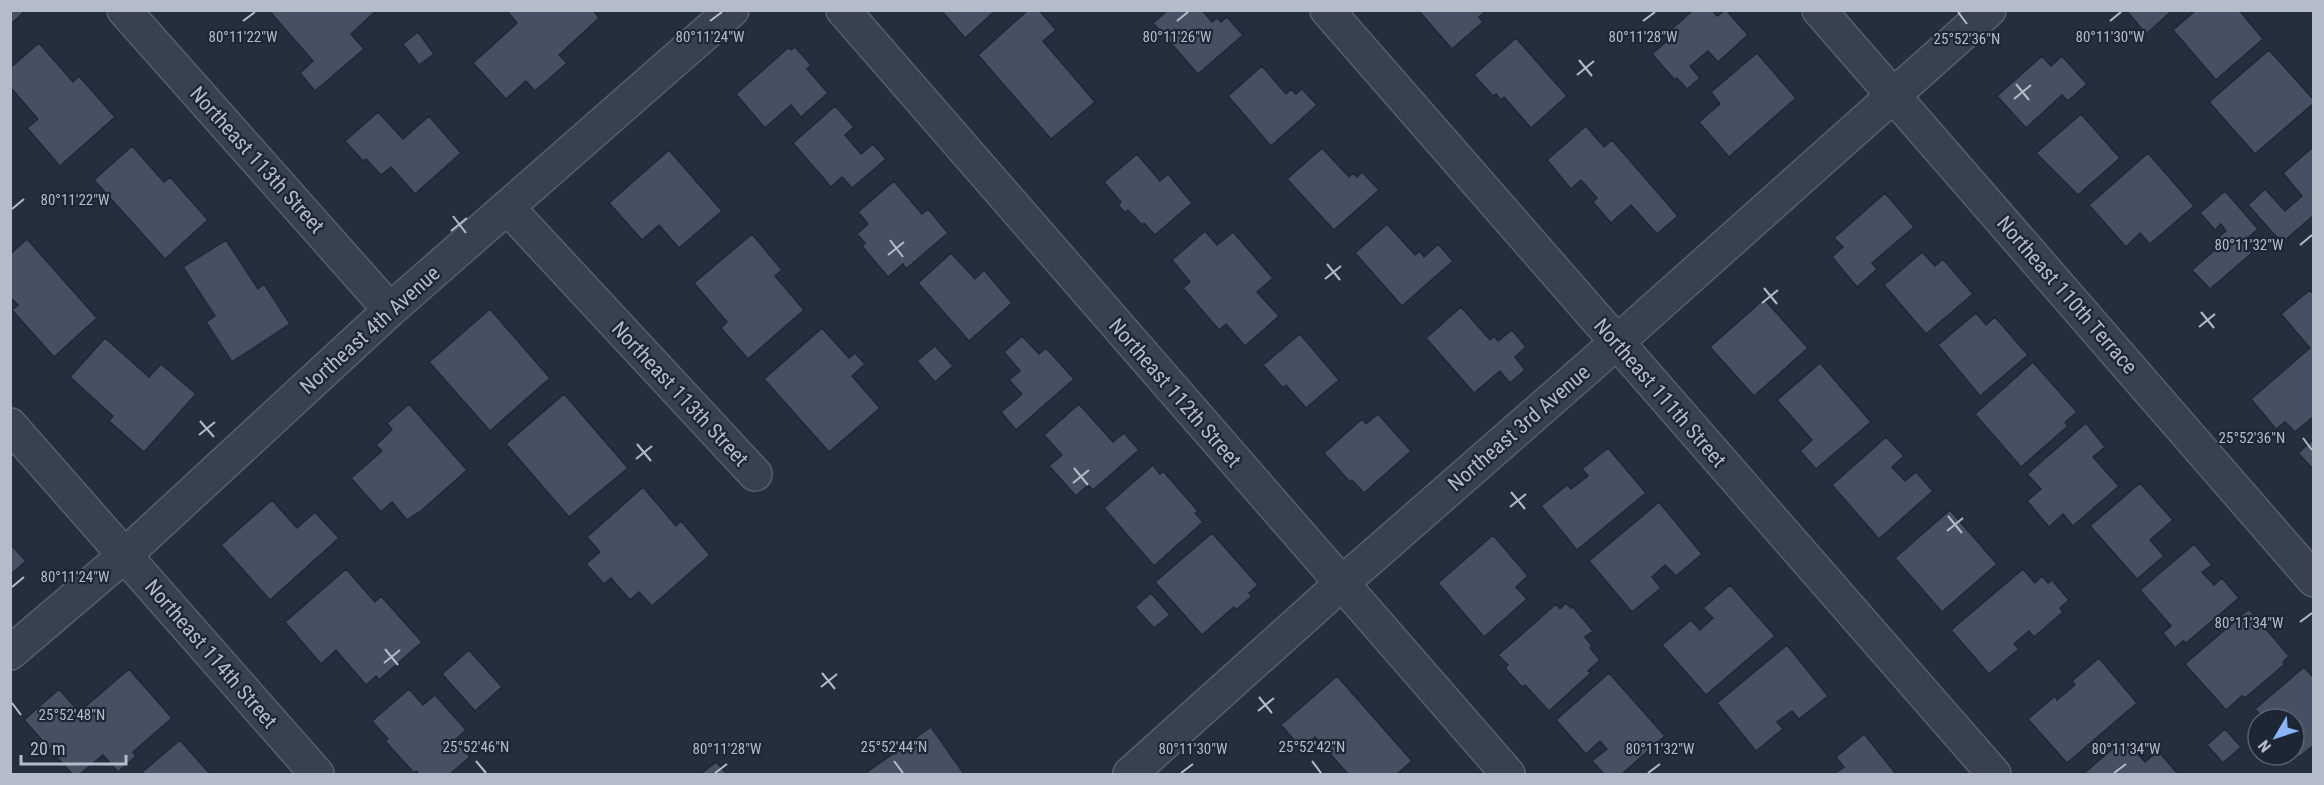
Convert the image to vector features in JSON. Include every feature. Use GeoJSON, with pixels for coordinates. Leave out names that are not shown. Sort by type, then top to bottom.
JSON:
{"type":"FeatureCollection","features":[{"type":"Feature","properties":{"kind":"street","name":"Northeast 113th Street"},"geometry":{"type":"LineString","coordinates":[[124,10],[390,310]]}},
{"type":"Feature","properties":{"kind":"street","name":"Northeast 4th Avenue"},"geometry":{"type":"LineString","coordinates":[[10,653],[125,555],[390,310],[732,10]]}},
{"type":"Feature","properties":{"kind":"street","name":"Northeast 112th Street"},"geometry":{"type":"LineString","coordinates":[[843,10],[1508,774]]}},
{"type":"Feature","properties":{"kind":"street","name":"Northeast 111th Street"},"geometry":{"type":"LineString","coordinates":[[1327,10],[1994,774]]}},
{"type":"Feature","properties":{"kind":"street","name":"Northeast 110th Terrace"},"geometry":{"type":"LineString","coordinates":[[1819,10],[2313,580]]}},
{"type":"Feature","properties":{"kind":"street","name":"Northeast 3rd Avenue"},"geometry":{"type":"LineString","coordinates":[[1130,774],[1989,10]]}},
{"type":"Feature","properties":{"kind":"street","name":"Northeast 113th Street"},"geometry":{"type":"LineString","coordinates":[[508,208],[755,474]]}},
{"type":"Feature","properties":{"kind":"street","name":"Northeast 114th Street"},"geometry":{"type":"LineString","coordinates":[[10,425],[317,774]]}},
{"type":"Feature","properties":{"kind":"building"},"geometry":{"type":"Polygon","coordinates":[[[10,10],[21,10],[23,13],[10,25],[10,10]]]}},
{"type":"Feature","properties":{"kind":"building"},"geometry":{"type":"Polygon","coordinates":[[[274,10],[377,10],[351,34],[364,49],[315,91],[300,73],[313,61],[271,13],[274,10]]]}},
{"type":"Feature","properties":{"kind":"building"},"geometry":{"type":"Polygon","coordinates":[[[506,10],[593,10],[599,18],[559,55],[567,63],[535,91],[526,81],[506,99],[473,63],[517,23],[506,10]]]}},
{"type":"Feature","properties":{"kind":"building"},"geometry":{"type":"Polygon","coordinates":[[[941,10],[996,10],[965,38],[941,10]]]}},
{"type":"Feature","properties":{"kind":"building"},"geometry":{"type":"Polygon","coordinates":[[[1028,10],[1039,10],[1056,30],[1043,41],[1095,102],[1051,139],[978,55],[1028,10]]]}},
{"type":"Feature","properties":{"kind":"building"},"geometry":{"type":"Polygon","coordinates":[[[1168,10],[1202,10],[1212,22],[1217,18],[1221,22],[1227,17],[1243,35],[1198,74],[1153,23],[1168,10]]]}},
{"type":"Feature","properties":{"kind":"building"},"geometry":{"type":"Polygon","coordinates":[[[1418,10],[1487,10],[1479,17],[1483,22],[1452,49],[1418,10]]]}},
{"type":"Feature","properties":{"kind":"building"},"geometry":{"type":"Polygon","coordinates":[[[1693,10],[1712,10],[1717,16],[1726,10],[1748,35],[1718,62],[1708,51],[1690,66],[1700,78],[1687,89],[1677,78],[1674,79],[1652,54],[1667,41],[1663,37],[1693,10]]]}},
{"type":"Feature","properties":{"kind":"building"},"geometry":{"type":"Polygon","coordinates":[[[2126,10],[2173,10],[2146,34],[2126,10]]]}},
{"type":"Feature","properties":{"kind":"building"},"geometry":{"type":"Polygon","coordinates":[[[2196,10],[2239,10],[2263,39],[2216,80],[2173,30],[2196,10]]]}},
{"type":"Feature","properties":{"kind":"building"},"geometry":{"type":"Polygon","coordinates":[[[418,32],[434,54],[419,65],[403,44],[418,32]]]}},
{"type":"Feature","properties":{"kind":"building"},"geometry":{"type":"Polygon","coordinates":[[[1516,38],[1567,96],[1531,128],[1504,97],[1501,100],[1496,94],[1493,96],[1474,75],[1516,38]]]}},
{"type":"Feature","properties":{"kind":"building"},"geometry":{"type":"Polygon","coordinates":[[[39,43],[73,82],[79,76],[115,117],[60,166],[27,128],[38,119],[10,87],[10,68],[39,43]]]}},
{"type":"Feature","properties":{"kind":"building"},"geometry":{"type":"Polygon","coordinates":[[[789,47],[791,50],[795,47],[811,65],[807,69],[828,93],[801,117],[791,105],[765,128],[736,94],[789,47]]]}},
{"type":"Feature","properties":{"kind":"building"},"geometry":{"type":"Polygon","coordinates":[[[2269,50],[2314,100],[2314,103],[2255,154],[2209,102],[2269,50]]]}},
{"type":"Feature","properties":{"kind":"building"},"geometry":{"type":"Polygon","coordinates":[[[1757,53],[1796,98],[1729,157],[1699,122],[1720,104],[1711,92],[1757,53]]]}},
{"type":"Feature","properties":{"kind":"building"},"geometry":{"type":"Polygon","coordinates":[[[2042,56],[2051,66],[2062,56],[2087,84],[2068,101],[2062,95],[2026,128],[1997,96],[2042,56]]]}},
{"type":"Feature","properties":{"kind":"building"},"geometry":{"type":"Polygon","coordinates":[[[1262,66],[1286,94],[1291,89],[1296,94],[1302,89],[1317,105],[1271,146],[1228,96],[1262,66]]]}},
{"type":"Feature","properties":{"kind":"building"},"geometry":{"type":"Polygon","coordinates":[[[835,106],[854,127],[845,135],[861,154],[873,144],[886,159],[852,188],[842,177],[831,187],[793,143],[835,106]]]}},
{"type":"Feature","properties":{"kind":"building"},"geometry":{"type":"Polygon","coordinates":[[[378,112],[403,139],[429,116],[461,153],[415,194],[391,167],[381,175],[366,159],[363,161],[345,141],[378,112]]]}},
{"type":"Feature","properties":{"kind":"building"},"geometry":{"type":"Polygon","coordinates":[[[2081,114],[2120,158],[2078,195],[2036,153],[2081,114]]]}},
{"type":"Feature","properties":{"kind":"building"},"geometry":{"type":"Polygon","coordinates":[[[1586,126],[1604,147],[1612,140],[1678,216],[1657,234],[1631,205],[1611,223],[1593,202],[1597,198],[1581,180],[1571,189],[1547,160],[1586,126]]]}},
{"type":"Feature","properties":{"kind":"building"},"geometry":{"type":"Polygon","coordinates":[[[132,146],[164,182],[170,177],[208,220],[165,259],[94,180],[132,146]]]}},
{"type":"Feature","properties":{"kind":"building"},"geometry":{"type":"Polygon","coordinates":[[[2314,146],[2314,215],[2282,243],[2248,205],[2265,189],[2285,211],[2302,196],[2283,173],[2314,146]]]}},
{"type":"Feature","properties":{"kind":"building"},"geometry":{"type":"Polygon","coordinates":[[[1322,148],[1349,177],[1353,173],[1357,177],[1362,172],[1379,190],[1334,230],[1287,179],[1322,148]]]}},
{"type":"Feature","properties":{"kind":"building"},"geometry":{"type":"Polygon","coordinates":[[[669,150],[722,211],[679,248],[659,225],[642,240],[609,203],[669,150]]]}},
{"type":"Feature","properties":{"kind":"building"},"geometry":{"type":"Polygon","coordinates":[[[2148,153],[2194,206],[2150,244],[2140,233],[2126,247],[2089,205],[2148,153]]]}},
{"type":"Feature","properties":{"kind":"building"},"geometry":{"type":"Polygon","coordinates":[[[1137,154],[1160,181],[1168,174],[1192,203],[1155,235],[1128,210],[1125,213],[1118,205],[1121,202],[1104,182],[1137,154]]]}},
{"type":"Feature","properties":{"kind":"building"},"geometry":{"type":"Polygon","coordinates":[[[894,181],[922,214],[928,209],[948,233],[906,269],[903,264],[888,277],[862,246],[865,243],[857,234],[868,224],[858,212],[894,181]]]}},
{"type":"Feature","properties":{"kind":"building"},"geometry":{"type":"Polygon","coordinates":[[[2225,191],[2258,229],[2243,242],[2252,253],[2210,289],[2192,270],[2217,248],[2212,242],[2226,231],[2221,224],[2215,230],[2200,213],[2225,191]]]}},
{"type":"Feature","properties":{"kind":"building"},"geometry":{"type":"Polygon","coordinates":[[[1885,193],[1914,227],[1872,263],[1877,269],[1857,287],[1832,257],[1843,247],[1834,238],[1885,193]]]}},
{"type":"Feature","properties":{"kind":"building"},"geometry":{"type":"Polygon","coordinates":[[[1387,224],[1415,255],[1420,251],[1424,257],[1438,244],[1453,261],[1402,306],[1355,253],[1387,224]]]}},
{"type":"Feature","properties":{"kind":"building"},"geometry":{"type":"Polygon","coordinates":[[[1205,231],[1217,245],[1233,232],[1273,278],[1257,292],[1279,316],[1245,346],[1226,324],[1219,330],[1183,288],[1190,282],[1172,260],[1205,231]]]}},
{"type":"Feature","properties":{"kind":"building"},"geometry":{"type":"Polygon","coordinates":[[[752,234],[782,270],[775,276],[804,310],[748,359],[721,328],[727,322],[694,283],[752,234]]]}},
{"type":"Feature","properties":{"kind":"building"},"geometry":{"type":"Polygon","coordinates":[[[27,239],[97,318],[54,357],[12,310],[18,305],[10,297],[10,254],[27,239]]]}},
{"type":"Feature","properties":{"kind":"building"},"geometry":{"type":"Polygon","coordinates":[[[226,240],[258,289],[264,284],[290,324],[232,362],[206,322],[215,316],[183,267],[226,240]]]}},
{"type":"Feature","properties":{"kind":"building"},"geometry":{"type":"Polygon","coordinates":[[[1922,252],[1935,266],[1943,259],[1973,294],[1926,334],[1884,285],[1922,252]]]}},
{"type":"Feature","properties":{"kind":"building"},"geometry":{"type":"Polygon","coordinates":[[[951,253],[975,279],[984,270],[1012,303],[969,341],[918,283],[951,253]]]}},
{"type":"Feature","properties":{"kind":"building"},"geometry":{"type":"Polygon","coordinates":[[[2310,290],[2314,295],[2314,416],[2295,432],[2285,422],[2276,429],[2251,399],[2310,348],[2281,314],[2310,290]]]}},
{"type":"Feature","properties":{"kind":"building"},"geometry":{"type":"Polygon","coordinates":[[[1764,299],[1808,348],[1754,396],[1710,347],[1764,299]]]}},
{"type":"Feature","properties":{"kind":"building"},"geometry":{"type":"Polygon","coordinates":[[[1461,307],[1490,340],[1494,336],[1498,341],[1512,330],[1526,347],[1515,357],[1525,370],[1510,383],[1500,371],[1474,393],[1426,338],[1461,307]]]}},
{"type":"Feature","properties":{"kind":"building"},"geometry":{"type":"Polygon","coordinates":[[[490,309],[550,378],[490,431],[429,362],[490,309]]]}},
{"type":"Feature","properties":{"kind":"building"},"geometry":{"type":"Polygon","coordinates":[[[1976,313],[1986,325],[1995,317],[2028,355],[1980,396],[1938,345],[1976,313]]]}},
{"type":"Feature","properties":{"kind":"building"},"geometry":{"type":"Polygon","coordinates":[[[822,328],[849,358],[855,353],[865,364],[852,376],[880,408],[829,452],[764,379],[822,328]]]}},
{"type":"Feature","properties":{"kind":"building"},"geometry":{"type":"Polygon","coordinates":[[[1300,334],[1339,380],[1306,408],[1286,385],[1283,388],[1263,365],[1300,334]]]}},
{"type":"Feature","properties":{"kind":"building"},"geometry":{"type":"Polygon","coordinates":[[[1022,336],[1039,354],[1046,348],[1074,379],[1016,430],[1001,412],[1022,394],[1009,380],[1020,371],[1004,352],[1022,336]]]}},
{"type":"Feature","properties":{"kind":"building"},"geometry":{"type":"Polygon","coordinates":[[[105,338],[149,377],[161,364],[196,394],[144,452],[109,421],[113,416],[70,377],[105,338]]]}},
{"type":"Feature","properties":{"kind":"building"},"geometry":{"type":"Polygon","coordinates":[[[935,346],[953,366],[935,382],[917,361],[935,346]]]}},
{"type":"Feature","properties":{"kind":"building"},"geometry":{"type":"Polygon","coordinates":[[[2033,362],[2077,412],[2065,422],[2068,426],[2021,467],[1975,414],[2033,362]]]}},
{"type":"Feature","properties":{"kind":"building"},"geometry":{"type":"Polygon","coordinates":[[[1820,363],[1871,422],[1816,469],[1800,451],[1812,440],[1777,400],[1820,363]]]}},
{"type":"Feature","properties":{"kind":"building"},"geometry":{"type":"Polygon","coordinates":[[[564,394],[628,468],[569,517],[506,444],[564,394]]]}},
{"type":"Feature","properties":{"kind":"building"},"geometry":{"type":"Polygon","coordinates":[[[409,404],[467,470],[421,511],[407,520],[392,502],[381,512],[351,478],[382,451],[376,445],[392,430],[387,423],[409,404]]]}},
{"type":"Feature","properties":{"kind":"building"},"geometry":{"type":"Polygon","coordinates":[[[1079,404],[1113,442],[1124,433],[1139,450],[1093,490],[1088,485],[1076,496],[1049,466],[1062,455],[1044,435],[1079,404]]]}},
{"type":"Feature","properties":{"kind":"building"},"geometry":{"type":"Polygon","coordinates":[[[1378,414],[1411,451],[1364,493],[1352,480],[1350,482],[1324,453],[1362,419],[1366,424],[1378,414]]]}},
{"type":"Feature","properties":{"kind":"building"},"geometry":{"type":"Polygon","coordinates":[[[2086,423],[2105,447],[2093,457],[2119,486],[2073,526],[2063,514],[2049,527],[2027,501],[2041,489],[2027,474],[2086,423]]]}},
{"type":"Feature","properties":{"kind":"building"},"geometry":{"type":"Polygon","coordinates":[[[1886,437],[1904,456],[1892,467],[1905,481],[1916,472],[1933,491],[1879,539],[1832,485],[1886,437]]]}},
{"type":"Feature","properties":{"kind":"building"},"geometry":{"type":"Polygon","coordinates":[[[2314,439],[2314,470],[2298,453],[2314,439]]]}},
{"type":"Feature","properties":{"kind":"building"},"geometry":{"type":"Polygon","coordinates":[[[1608,448],[1646,493],[1577,550],[1541,506],[1567,485],[1571,489],[1588,476],[1582,469],[1608,448]]]}},
{"type":"Feature","properties":{"kind":"building"},"geometry":{"type":"Polygon","coordinates":[[[1153,465],[1160,474],[1163,471],[1198,511],[1195,513],[1203,522],[1154,566],[1104,508],[1153,465]]]}},
{"type":"Feature","properties":{"kind":"building"},"geometry":{"type":"Polygon","coordinates":[[[2140,483],[2173,520],[2150,540],[2164,556],[2137,579],[2090,526],[2140,483]]]}},
{"type":"Feature","properties":{"kind":"building"},"geometry":{"type":"Polygon","coordinates":[[[643,487],[676,526],[681,521],[710,555],[652,606],[639,592],[630,600],[611,578],[604,584],[586,564],[600,552],[587,537],[643,487]]]}},
{"type":"Feature","properties":{"kind":"building"},"geometry":{"type":"Polygon","coordinates":[[[272,500],[297,528],[315,512],[339,538],[270,600],[221,545],[272,500]]]}},
{"type":"Feature","properties":{"kind":"building"},"geometry":{"type":"Polygon","coordinates":[[[1659,502],[1702,554],[1676,576],[1665,565],[1652,577],[1661,588],[1632,612],[1589,561],[1659,502]]]}},
{"type":"Feature","properties":{"kind":"building"},"geometry":{"type":"Polygon","coordinates":[[[1950,510],[1997,564],[1942,612],[1895,558],[1950,510]]]}},
{"type":"Feature","properties":{"kind":"building"},"geometry":{"type":"Polygon","coordinates":[[[1212,533],[1258,585],[1249,593],[1252,596],[1236,610],[1234,607],[1202,635],[1155,582],[1212,533]]]}},
{"type":"Feature","properties":{"kind":"building"},"geometry":{"type":"Polygon","coordinates":[[[1493,535],[1528,576],[1516,587],[1527,599],[1484,637],[1438,583],[1493,535]]]}},
{"type":"Feature","properties":{"kind":"building"},"geometry":{"type":"Polygon","coordinates":[[[10,544],[26,561],[10,575],[10,544]]]}},
{"type":"Feature","properties":{"kind":"building"},"geometry":{"type":"Polygon","coordinates":[[[2194,544],[2212,565],[2202,572],[2214,585],[2222,578],[2239,598],[2186,643],[2183,641],[2175,648],[2163,633],[2171,626],[2140,590],[2194,544]]]}},
{"type":"Feature","properties":{"kind":"building"},"geometry":{"type":"Polygon","coordinates":[[[346,569],[375,602],[381,596],[422,642],[379,680],[376,676],[366,685],[336,650],[321,664],[285,622],[346,569]]]}},
{"type":"Feature","properties":{"kind":"building"},"geometry":{"type":"Polygon","coordinates":[[[2023,569],[2035,583],[2042,576],[2048,583],[2052,580],[2069,600],[2060,608],[2063,612],[2034,637],[2029,631],[2014,644],[2019,649],[1989,674],[1951,630],[2023,569]]]}},
{"type":"Feature","properties":{"kind":"building"},"geometry":{"type":"Polygon","coordinates":[[[1730,585],[1775,636],[1706,695],[1662,645],[1691,620],[1700,630],[1713,618],[1703,608],[1730,585]]]}},
{"type":"Feature","properties":{"kind":"building"},"geometry":{"type":"Polygon","coordinates":[[[1151,593],[1170,615],[1154,628],[1135,607],[1151,593]]]}},
{"type":"Feature","properties":{"kind":"building"},"geometry":{"type":"Polygon","coordinates":[[[1566,603],[1571,608],[1572,606],[1593,631],[1585,637],[1592,646],[1590,648],[1600,660],[1588,671],[1591,673],[1549,711],[1525,685],[1522,687],[1505,668],[1508,665],[1498,655],[1556,604],[1560,609],[1566,603]]]}},
{"type":"Feature","properties":{"kind":"building"},"geometry":{"type":"Polygon","coordinates":[[[2249,609],[2289,656],[2283,662],[2285,664],[2245,698],[2242,696],[2226,710],[2185,664],[2249,609]]]}},
{"type":"Feature","properties":{"kind":"building"},"geometry":{"type":"Polygon","coordinates":[[[1787,645],[1828,696],[1799,719],[1792,711],[1777,722],[1783,729],[1756,751],[1717,703],[1787,645]]]}},
{"type":"Feature","properties":{"kind":"building"},"geometry":{"type":"Polygon","coordinates":[[[469,650],[502,687],[475,711],[442,674],[469,650]]]}},
{"type":"Feature","properties":{"kind":"building"},"geometry":{"type":"Polygon","coordinates":[[[2099,658],[2137,703],[2067,763],[2028,719],[2055,696],[2057,700],[2075,685],[2072,681],[2099,658]]]}},
{"type":"Feature","properties":{"kind":"building"},"geometry":{"type":"Polygon","coordinates":[[[2304,667],[2314,678],[2314,745],[2306,751],[2306,707],[2257,707],[2304,667]]]}},
{"type":"Feature","properties":{"kind":"building"},"geometry":{"type":"Polygon","coordinates":[[[129,669],[172,718],[133,752],[136,756],[118,772],[103,755],[80,774],[72,774],[24,720],[59,689],[79,712],[129,669]]]}},
{"type":"Feature","properties":{"kind":"building"},"geometry":{"type":"Polygon","coordinates":[[[1609,673],[1665,736],[1622,774],[1604,774],[1592,761],[1607,749],[1600,741],[1586,754],[1556,720],[1609,673]]]}},
{"type":"Feature","properties":{"kind":"building"},"geometry":{"type":"Polygon","coordinates":[[[1337,676],[1412,761],[1397,774],[1348,774],[1315,737],[1302,749],[1281,725],[1337,676]]]}},
{"type":"Feature","properties":{"kind":"building"},"geometry":{"type":"Polygon","coordinates":[[[409,689],[423,705],[435,695],[466,730],[455,740],[470,757],[450,774],[419,774],[416,771],[414,773],[385,741],[388,739],[372,721],[409,689]]]}},
{"type":"Feature","properties":{"kind":"building"},"geometry":{"type":"Polygon","coordinates":[[[931,727],[964,774],[868,774],[867,772],[931,727]]]}},
{"type":"Feature","properties":{"kind":"building"},"geometry":{"type":"Polygon","coordinates":[[[2225,729],[2241,747],[2223,763],[2207,745],[2225,729]]]}},
{"type":"Feature","properties":{"kind":"building"},"geometry":{"type":"Polygon","coordinates":[[[1864,734],[1896,774],[1834,774],[1844,767],[1836,757],[1864,734]]]}},
{"type":"Feature","properties":{"kind":"building"},"geometry":{"type":"Polygon","coordinates":[[[2124,739],[2145,762],[2158,751],[2178,774],[2083,774],[2124,739]]]}},
{"type":"Feature","properties":{"kind":"building"},"geometry":{"type":"Polygon","coordinates":[[[180,740],[210,774],[140,774],[180,740]]]}},
{"type":"Feature","properties":{"kind":"building"},"geometry":{"type":"Polygon","coordinates":[[[716,762],[727,774],[701,774],[716,762]]]}}]}
